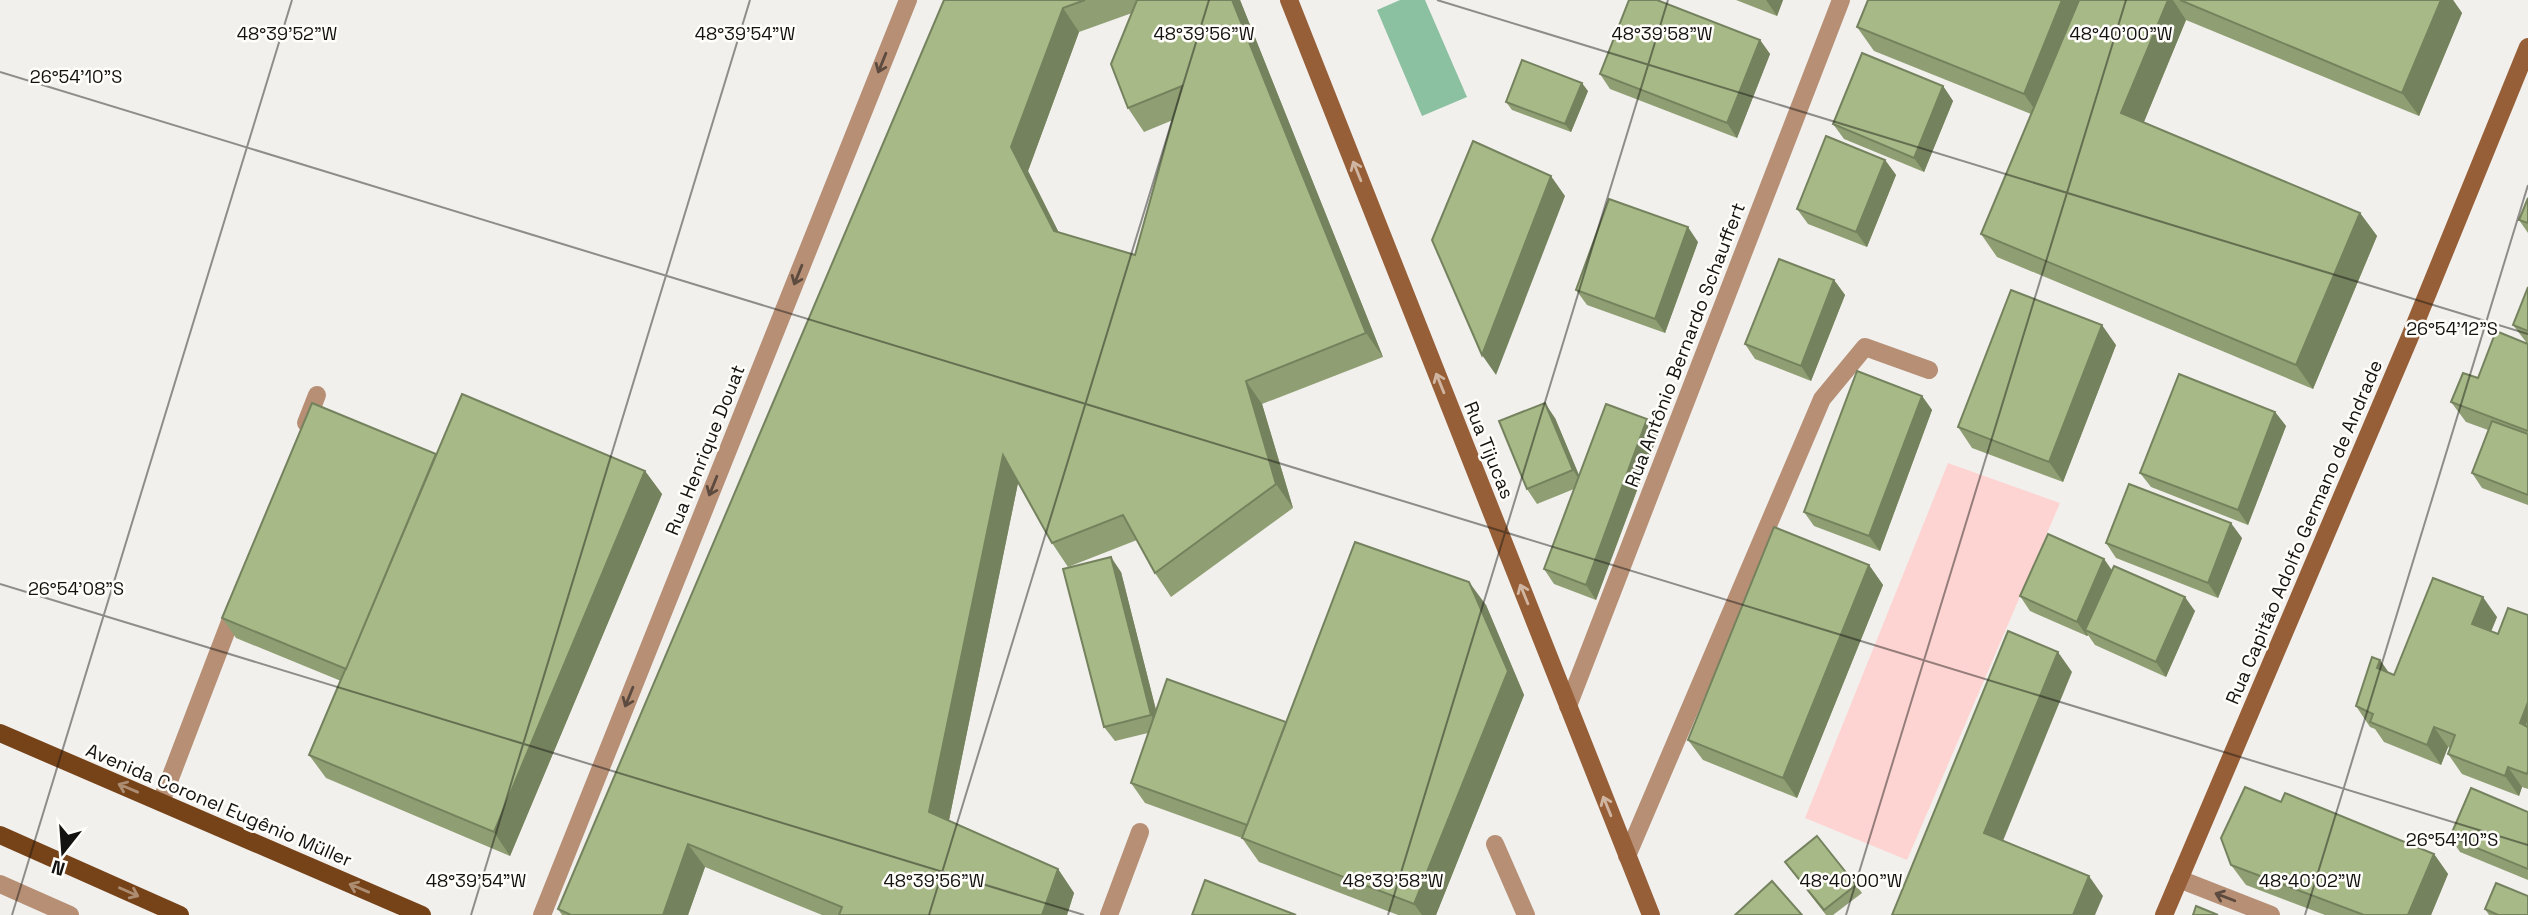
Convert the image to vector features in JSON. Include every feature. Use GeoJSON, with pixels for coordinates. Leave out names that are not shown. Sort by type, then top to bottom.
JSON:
{"type":"FeatureCollection","features":[{"type":"Feature","properties":{"kind":"main road","name":"Avenida Coronel Eugênio Müller"},"geometry":{"type":"LineString","coordinates":[[0,733],[422,915]]}},
{"type":"Feature","properties":{"kind":"main road"},"geometry":{"type":"LineString","coordinates":[[0,835],[180,915]]}},
{"type":"Feature","properties":{"kind":"street","name":"Rua Henrique Douat"},"geometry":{"type":"LineString","coordinates":[[542,915],[908,0]]}},
{"type":"Feature","properties":{"kind":"street","name":"Rua Tijucas"},"geometry":{"type":"LineString","coordinates":[[1289,0],[1650,915]]}},
{"type":"Feature","properties":{"kind":"street","name":"Rua Antônio Bernardo Schauffert"},"geometry":{"type":"LineString","coordinates":[[1568,706],[1841,0]]}},
{"type":"Feature","properties":{"kind":"street","name":"Rua Capitão Adolfo Germano de Andrade"},"geometry":{"type":"LineString","coordinates":[[2164,915],[2409,339],[2528,47]]}},
{"type":"Feature","properties":{"kind":"street"},"geometry":{"type":"LineString","coordinates":[[1627,856],[1822,399],[1865,347],[1929,370]]}},
{"type":"Feature","properties":{"kind":"street"},"geometry":{"type":"LineString","coordinates":[[297,446],[317,395]]}},
{"type":"Feature","properties":{"kind":"street"},"geometry":{"type":"LineString","coordinates":[[161,802],[244,585]]}},
{"type":"Feature","properties":{"kind":"street"},"geometry":{"type":"LineString","coordinates":[[1109,915],[1140,832]]}},
{"type":"Feature","properties":{"kind":"street"},"geometry":{"type":"LineString","coordinates":[[1495,844],[1526,915]]}},
{"type":"Feature","properties":{"kind":"street"},"geometry":{"type":"LineString","coordinates":[[2179,879],[2271,915]]}},
{"type":"Feature","properties":{"kind":"street"},"geometry":{"type":"LineString","coordinates":[[0,884],[70,915]]}},
{"type":"Feature","properties":{"kind":"shaded area"},"geometry":{"type":"Polygon","coordinates":[[[1400,0],[1425,0],[1467,97],[1422,116],[1377,10],[1400,0]]]}},
{"type":"Feature","properties":{"kind":"shaded area"},"geometry":{"type":"Polygon","coordinates":[[[1948,463],[2060,503],[1907,860],[1805,818],[1948,463]]]}},
{"type":"Feature","properties":{"kind":"building"},"geometry":{"type":"Polygon","coordinates":[[[944,0],[1085,0],[1063,8],[1011,147],[1054,231],[1135,255],[1182,86],[1128,108],[1111,64],[1137,0],[1232,0],[1366,333],[1246,381],[1276,484],[1155,573],[1123,515],[1052,543],[1003,455],[929,812],[1058,869],[1042,915],[839,915],[842,907],[688,844],[663,915],[571,915],[558,909],[944,0]]]}},
{"type":"Feature","properties":{"kind":"building"},"geometry":{"type":"Polygon","coordinates":[[[1629,0],[1657,0],[1760,40],[1727,123],[1600,74],[1629,0]]]}},
{"type":"Feature","properties":{"kind":"building"},"geometry":{"type":"Polygon","coordinates":[[[1868,0],[2062,0],[2024,94],[1857,27],[1868,0]]]}},
{"type":"Feature","properties":{"kind":"building"},"geometry":{"type":"Polygon","coordinates":[[[2079,0],[2168,0],[2121,113],[2360,213],[2296,365],[1981,234],[2079,0]]]}},
{"type":"Feature","properties":{"kind":"building"},"geometry":{"type":"Polygon","coordinates":[[[2180,0],[2441,0],[2402,93],[2180,0]]]}},
{"type":"Feature","properties":{"kind":"building"},"geometry":{"type":"Polygon","coordinates":[[[1862,53],[1943,86],[1914,158],[1833,124],[1862,53]]]}},
{"type":"Feature","properties":{"kind":"building"},"geometry":{"type":"Polygon","coordinates":[[[1522,60],[1582,83],[1565,124],[1506,102],[1522,60]]]}},
{"type":"Feature","properties":{"kind":"building"},"geometry":{"type":"Polygon","coordinates":[[[1826,136],[1885,160],[1856,232],[1797,209],[1826,136]]]}},
{"type":"Feature","properties":{"kind":"building"},"geometry":{"type":"Polygon","coordinates":[[[1473,141],[1551,176],[1482,355],[1432,240],[1473,141]]]}},
{"type":"Feature","properties":{"kind":"building"},"geometry":{"type":"Polygon","coordinates":[[[2528,198],[2528,223],[2519,220],[2528,198]]]}},
{"type":"Feature","properties":{"kind":"building"},"geometry":{"type":"Polygon","coordinates":[[[1609,199],[1688,227],[1655,319],[1576,290],[1609,199]]]}},
{"type":"Feature","properties":{"kind":"building"},"geometry":{"type":"Polygon","coordinates":[[[1779,259],[1834,280],[1801,366],[1745,344],[1779,259]]]}},
{"type":"Feature","properties":{"kind":"building"},"geometry":{"type":"Polygon","coordinates":[[[2528,287],[2528,331],[2513,325],[2528,287]]]}},
{"type":"Feature","properties":{"kind":"building"},"geometry":{"type":"Polygon","coordinates":[[[2011,290],[2102,325],[2049,462],[1958,427],[2011,290]]]}},
{"type":"Feature","properties":{"kind":"building"},"geometry":{"type":"Polygon","coordinates":[[[2496,331],[2528,344],[2528,431],[2451,402],[2463,373],[2478,378],[2496,331]]]}},
{"type":"Feature","properties":{"kind":"building"},"geometry":{"type":"Polygon","coordinates":[[[1857,371],[1922,396],[1869,536],[1804,512],[1857,371]]]}},
{"type":"Feature","properties":{"kind":"building"},"geometry":{"type":"Polygon","coordinates":[[[2179,374],[2275,412],[2238,510],[2140,473],[2179,374]]]}},
{"type":"Feature","properties":{"kind":"building"},"geometry":{"type":"Polygon","coordinates":[[[462,394],[645,471],[494,832],[309,755],[462,394]]]}},
{"type":"Feature","properties":{"kind":"building"},"geometry":{"type":"Polygon","coordinates":[[[312,403],[436,454],[346,669],[222,618],[312,403]]]}},
{"type":"Feature","properties":{"kind":"building"},"geometry":{"type":"Polygon","coordinates":[[[1545,403],[1573,470],[1527,489],[1499,421],[1545,403]]]}},
{"type":"Feature","properties":{"kind":"building"},"geometry":{"type":"Polygon","coordinates":[[[1606,404],[1647,419],[1586,585],[1544,569],[1606,404]]]}},
{"type":"Feature","properties":{"kind":"building"},"geometry":{"type":"Polygon","coordinates":[[[2492,421],[2528,434],[2528,495],[2472,473],[2492,421]]]}},
{"type":"Feature","properties":{"kind":"building"},"geometry":{"type":"Polygon","coordinates":[[[2129,484],[2231,523],[2208,583],[2106,543],[2129,484]]]}},
{"type":"Feature","properties":{"kind":"building"},"geometry":{"type":"Polygon","coordinates":[[[1774,527],[1869,565],[1783,778],[1688,740],[1774,527]]]}},
{"type":"Feature","properties":{"kind":"building"},"geometry":{"type":"Polygon","coordinates":[[[2048,534],[2104,559],[2077,622],[2020,596],[2048,534]]]}},
{"type":"Feature","properties":{"kind":"building"},"geometry":{"type":"Polygon","coordinates":[[[1355,542],[1469,582],[1508,671],[1414,904],[1242,838],[1355,542]]]}},
{"type":"Feature","properties":{"kind":"building"},"geometry":{"type":"Polygon","coordinates":[[[1111,557],[1151,715],[1104,727],[1063,569],[1111,557]]]}},
{"type":"Feature","properties":{"kind":"building"},"geometry":{"type":"Polygon","coordinates":[[[2114,566],[2185,597],[2156,662],[2085,630],[2114,566]]]}},
{"type":"Feature","properties":{"kind":"building"},"geometry":{"type":"Polygon","coordinates":[[[2433,578],[2483,597],[2472,624],[2498,634],[2508,608],[2528,615],[2528,702],[2520,723],[2528,727],[2527,774],[2508,767],[2505,776],[2448,754],[2455,735],[2434,727],[2427,745],[2370,722],[2373,714],[2356,706],[2372,657],[2380,660],[2377,668],[2394,675],[2433,578]]]}},
{"type":"Feature","properties":{"kind":"building"},"geometry":{"type":"Polygon","coordinates":[[[2008,631],[2058,652],[1984,833],[2089,876],[2073,915],[1892,915],[2008,631]]]}},
{"type":"Feature","properties":{"kind":"building"},"geometry":{"type":"Polygon","coordinates":[[[1167,679],[1286,722],[1247,825],[1131,783],[1167,679]]]}},
{"type":"Feature","properties":{"kind":"building"},"geometry":{"type":"Polygon","coordinates":[[[2245,787],[2281,802],[2285,793],[2434,854],[2408,915],[2364,915],[2231,865],[2221,838],[2245,787]]]}},
{"type":"Feature","properties":{"kind":"building"},"geometry":{"type":"Polygon","coordinates":[[[2471,788],[2528,812],[2528,869],[2450,837],[2471,788]]]}},
{"type":"Feature","properties":{"kind":"building"},"geometry":{"type":"Polygon","coordinates":[[[1817,836],[1856,885],[1824,910],[1785,862],[1817,836]]]}},
{"type":"Feature","properties":{"kind":"building"},"geometry":{"type":"Polygon","coordinates":[[[1205,880],[1296,915],[1192,915],[1205,880]]]}},
{"type":"Feature","properties":{"kind":"building"},"geometry":{"type":"Polygon","coordinates":[[[1772,881],[1802,915],[1735,915],[1772,881]]]}},
{"type":"Feature","properties":{"kind":"building"},"geometry":{"type":"Polygon","coordinates":[[[2496,883],[2528,896],[2528,915],[2498,915],[2485,909],[2496,883]]]}},
{"type":"Feature","properties":{"kind":"building"},"geometry":{"type":"Polygon","coordinates":[[[2196,906],[2218,915],[2193,915],[2196,906]]]}}]}
